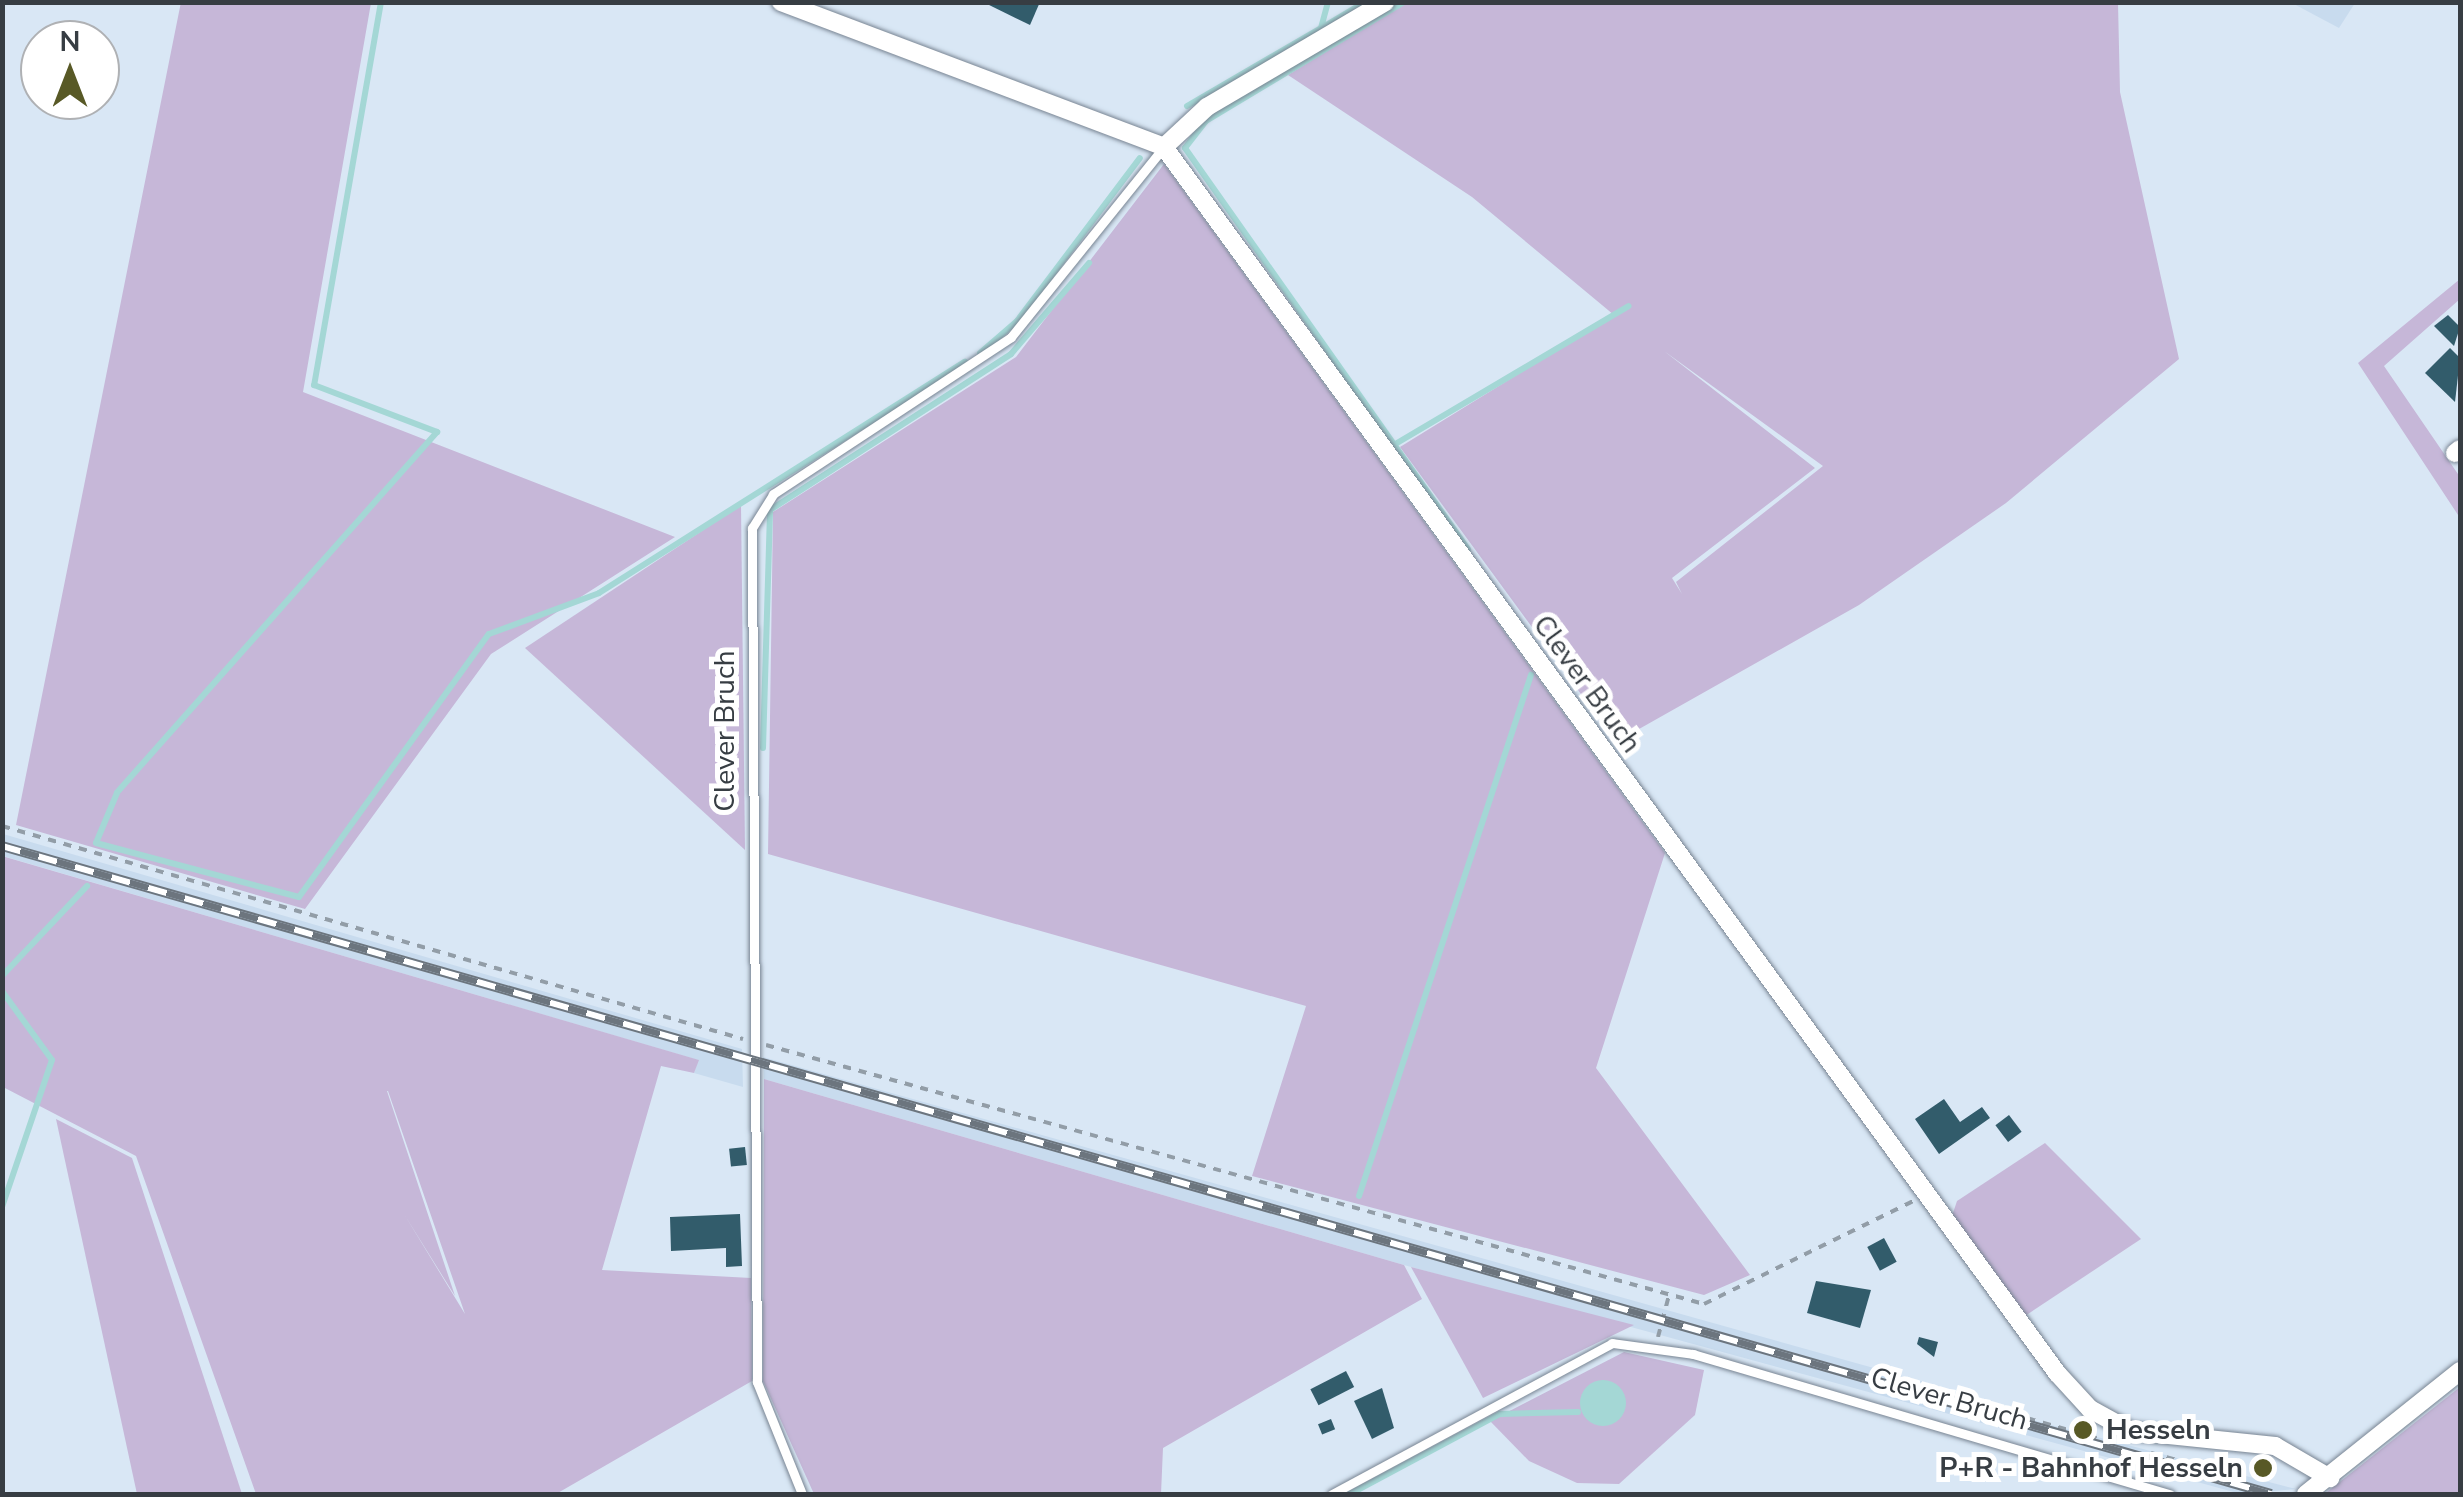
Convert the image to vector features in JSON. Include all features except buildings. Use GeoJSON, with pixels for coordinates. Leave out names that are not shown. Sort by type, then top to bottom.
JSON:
{"type":"FeatureCollection","features":[{"type":"Feature","properties":{"kind":"street"},"geometry":{"type":"LineString","coordinates":[[781,2],[1164,147]]}},
{"type":"Feature","properties":{"kind":"street","name":"Clever Bruch"},"geometry":{"type":"LineString","coordinates":[[1386,2],[1207,106],[1164,147],[1929,1199],[2090,1409],[2173,1441],[2275,1446],[2330,1478]]}},
{"type":"Feature","properties":{"kind":"street"},"geometry":{"type":"LineString","coordinates":[[2306,1494],[2460,1371]]}},
{"type":"Feature","properties":{"kind":"lane","name":"Clever Bruch"},"geometry":{"type":"LineString","coordinates":[[802,1494],[757,1382],[752,1042],[757,511],[1011,337],[1164,147]]}},
{"type":"Feature","properties":{"kind":"lane","name":"Clever Bruch"},"geometry":{"type":"LineString","coordinates":[[1332,1494],[1612,1343],[1656,1346],[2170,1494]]}},
{"type":"Feature","properties":{"kind":"path"},"geometry":{"type":"LineString","coordinates":[[2,826],[752,1042],[1704,1304],[1929,1199]]}},
{"type":"Feature","properties":{"kind":"path"},"geometry":{"type":"LineString","coordinates":[[1656,1346],[1669,1296]]}},
{"type":"Feature","properties":{"kind":"path"},"geometry":{"type":"LineString","coordinates":[[1935,1392],[2121,1444]]}},
{"type":"Feature","properties":{"kind":"path"},"geometry":{"type":"LineString","coordinates":[[2139,1450],[2210,1470]]}},
{"type":"Feature","properties":{"kind":"shaded area"},"geometry":{"type":"Polygon","coordinates":[[[181,2],[371,3],[303,392],[675,537],[491,654],[305,909],[16,825],[181,2]]]}},
{"type":"Feature","properties":{"kind":"shaded area"},"geometry":{"type":"Polygon","coordinates":[[[1405,3],[2118,3],[2120,92],[2179,359],[2006,503],[1859,605],[1616,742],[1400,447],[1614,315],[1472,197],[1288,75],[1405,3]],[[1664,351],[1815,468],[1672,578],[1682,594],[1676,582],[1823,466],[1664,351]]]}},
{"type":"Feature","properties":{"kind":"shaded area"},"geometry":{"type":"Polygon","coordinates":[[[2292,3],[2355,3],[2339,28],[2292,3]]]}},
{"type":"Feature","properties":{"kind":"shaded area"},"geometry":{"type":"Polygon","coordinates":[[[1164,164],[1665,853],[1596,1068],[1750,1275],[1704,1295],[1252,1176],[1306,1006],[768,854],[773,512],[1016,357],[1164,164]]]}},
{"type":"Feature","properties":{"kind":"shaded area"},"geometry":{"type":"Polygon","coordinates":[[[2460,279],[2460,299],[2384,366],[2460,477],[2460,518],[2358,363],[2460,279]]]}},
{"type":"Feature","properties":{"kind":"shaded area"},"geometry":{"type":"Polygon","coordinates":[[[741,505],[745,850],[525,648],[741,505]]]}},
{"type":"Feature","properties":{"kind":"shaded area"},"geometry":{"type":"Polygon","coordinates":[[[3,834],[742,1049],[743,1087],[694,1073],[698,1060],[3,856],[3,834]]]}},
{"type":"Feature","properties":{"kind":"shaded area"},"geometry":{"type":"Polygon","coordinates":[[[2,856],[699,1060],[694,1073],[661,1066],[602,1270],[751,1278],[752,1381],[556,1494],[256,1494],[136,1156],[3,1087],[2,856]],[[388,1091],[455,1296],[404,1214],[465,1314],[388,1091]]]}},
{"type":"Feature","properties":{"kind":"shaded area"},"geometry":{"type":"Polygon","coordinates":[[[763,1057],[1931,1384],[1929,1393],[2296,1489],[2241,1494],[1404,1265],[764,1079],[763,1057]]]}},
{"type":"Feature","properties":{"kind":"shaded area"},"geometry":{"type":"Polygon","coordinates":[[[764,1079],[1404,1265],[1422,1299],[1163,1448],[1161,1494],[814,1494],[763,1381],[764,1079]]]}},
{"type":"Feature","properties":{"kind":"shaded area"},"geometry":{"type":"Polygon","coordinates":[[[56,1119],[132,1158],[242,1494],[137,1494],[56,1119]]]}},
{"type":"Feature","properties":{"kind":"shaded area"},"geometry":{"type":"Polygon","coordinates":[[[2045,1143],[2141,1239],[2025,1316],[1951,1219],[1957,1201],[2045,1143]]]}},
{"type":"Feature","properties":{"kind":"shaded area"},"geometry":{"type":"Polygon","coordinates":[[[1411,1267],[1634,1325],[1483,1398],[1411,1267]]]}},
{"type":"Feature","properties":{"kind":"shaded area"},"geometry":{"type":"Polygon","coordinates":[[[1624,1352],[1704,1370],[1695,1415],[1619,1484],[1577,1483],[1529,1461],[1490,1421],[1624,1352]]]}},
{"type":"Feature","properties":{"kind":"shaded area"},"geometry":{"type":"Polygon","coordinates":[[[1603,1380],[1619,1387],[1626,1403],[1619,1419],[1603,1426],[1587,1419],[1580,1403],[1587,1387],[1603,1380]]]}},
{"type":"Feature","properties":{"kind":"shaded area"},"geometry":{"type":"Polygon","coordinates":[[[2460,1387],[2460,1494],[2328,1494],[2327,1492],[2460,1387]]]}},
{"type":"Feature","properties":{"kind":"waterway"},"geometry":{"type":"LineString","coordinates":[[381,2],[314,385],[437,432],[117,793],[96,843],[299,897],[489,634],[599,593],[965,362]]}},
{"type":"Feature","properties":{"kind":"waterway"},"geometry":{"type":"LineString","coordinates":[[1187,106],[1321,28],[1328,2]]}},
{"type":"Feature","properties":{"kind":"waterway"},"geometry":{"type":"LineString","coordinates":[[1323,27],[1365,2]]}},
{"type":"Feature","properties":{"kind":"waterway"},"geometry":{"type":"LineString","coordinates":[[1404,2],[1206,121],[1185,148],[1468,549]]}},
{"type":"Feature","properties":{"kind":"waterway"},"geometry":{"type":"LineString","coordinates":[[980,353],[1017,321],[1140,158]]}},
{"type":"Feature","properties":{"kind":"waterway"},"geometry":{"type":"LineString","coordinates":[[763,748],[770,510],[1011,354],[1089,263]]}},
{"type":"Feature","properties":{"kind":"waterway"},"geometry":{"type":"LineString","coordinates":[[1397,443],[1629,306]]}},
{"type":"Feature","properties":{"kind":"waterway"},"geometry":{"type":"LineString","coordinates":[[1359,1196],[1531,675]]}},
{"type":"Feature","properties":{"kind":"waterway"},"geometry":{"type":"LineString","coordinates":[[2,976],[87,886]]}},
{"type":"Feature","properties":{"kind":"waterway"},"geometry":{"type":"LineString","coordinates":[[2,991],[52,1060],[2,1207]]}},
{"type":"Feature","properties":{"kind":"waterway"},"geometry":{"type":"LineString","coordinates":[[1350,1494],[1500,1414],[1578,1412]]}},
{"type":"Feature","properties":{"kind":"railway"},"geometry":{"type":"LineString","coordinates":[[2,846],[2271,1494]]}},
{"type":"Feature","properties":{"kind":"place","name":"Hesseln"},"geometry":{"type":"Point","coordinates":[2083,1430]}},
{"type":"Feature","properties":{"kind":"place","name":"P+R - Bahnhof Hesseln"},"geometry":{"type":"Point","coordinates":[2263,1468]}}]}
